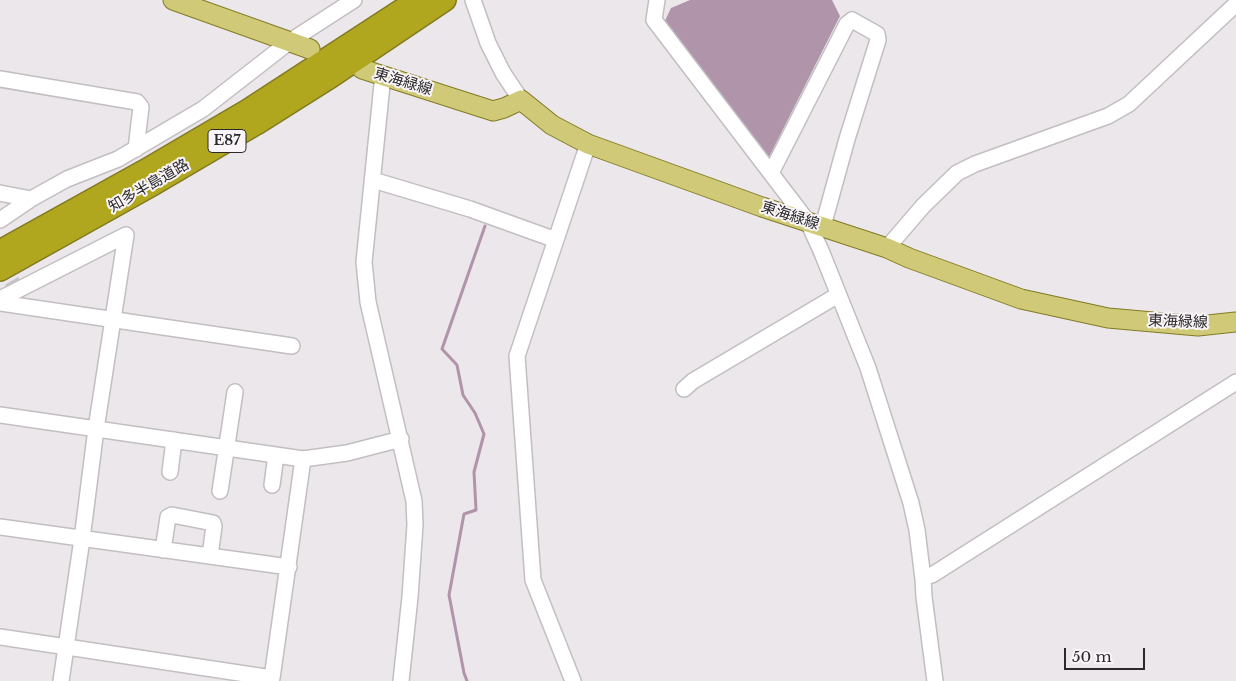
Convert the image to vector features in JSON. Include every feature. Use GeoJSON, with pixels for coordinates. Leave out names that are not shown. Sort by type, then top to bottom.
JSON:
{"type":"FeatureCollection","features":[{"type":"Feature","properties":{"kind":"highway","name":"知多半島道路"},"geometry":{"type":"LineString","coordinates":[[0,251],[144,171],[248,110],[417,0]]}},
{"type":"Feature","properties":{"kind":"highway","name":"知多半島道路"},"geometry":{"type":"LineString","coordinates":[[0,270],[256,124],[445,0]]}},
{"type":"Feature","properties":{"kind":"main road"},"geometry":{"type":"LineString","coordinates":[[173,0],[310,49]]}},
{"type":"Feature","properties":{"kind":"main road","name":"東海緑線"},"geometry":{"type":"LineString","coordinates":[[362,69],[493,110],[504,108],[521,100],[552,125],[588,144],[887,248],[909,258],[1021,299],[1108,318],[1198,326],[1236,322]]}},
{"type":"Feature","properties":{"kind":"street"},"geometry":{"type":"LineString","coordinates":[[0,220],[31,199],[67,179],[118,159],[203,109],[289,42],[354,0]]}},
{"type":"Feature","properties":{"kind":"street"},"geometry":{"type":"LineString","coordinates":[[473,0],[488,43],[503,73],[521,100]]}},
{"type":"Feature","properties":{"kind":"street"},"geometry":{"type":"LineString","coordinates":[[657,0],[654,20],[771,173],[815,224],[838,295],[868,368],[912,503],[935,681]]}},
{"type":"Feature","properties":{"kind":"street"},"geometry":{"type":"LineString","coordinates":[[887,248],[923,206],[958,173],[975,164],[1108,116],[1129,104],[1236,4]]}},
{"type":"Feature","properties":{"kind":"street"},"geometry":{"type":"LineString","coordinates":[[771,173],[847,24],[852,20],[877,34],[878,40],[839,166],[815,224]]}},
{"type":"Feature","properties":{"kind":"street"},"geometry":{"type":"LineString","coordinates":[[383,75],[364,262],[368,302],[414,501],[415,525],[410,597],[400,681]]}},
{"type":"Feature","properties":{"kind":"street"},"geometry":{"type":"LineString","coordinates":[[0,79],[137,102],[141,107],[136,149]]}},
{"type":"Feature","properties":{"kind":"street"},"geometry":{"type":"LineString","coordinates":[[573,681],[533,580],[517,356],[588,144]]}},
{"type":"Feature","properties":{"kind":"street"},"geometry":{"type":"LineString","coordinates":[[373,180],[470,209],[556,240]]}},
{"type":"Feature","properties":{"kind":"street"},"geometry":{"type":"LineString","coordinates":[[0,193],[31,199]]}},
{"type":"Feature","properties":{"kind":"street"},"geometry":{"type":"LineString","coordinates":[[0,301],[126,235],[96,429],[61,681]]}},
{"type":"Feature","properties":{"kind":"street"},"geometry":{"type":"LineString","coordinates":[[684,389],[693,380],[838,295]]}},
{"type":"Feature","properties":{"kind":"street"},"geometry":{"type":"LineString","coordinates":[[0,301],[112,320],[292,346]]}},
{"type":"Feature","properties":{"kind":"street"},"geometry":{"type":"LineString","coordinates":[[923,577],[932,575],[1236,382]]}},
{"type":"Feature","properties":{"kind":"street"},"geometry":{"type":"LineString","coordinates":[[220,491],[235,392]]}},
{"type":"Feature","properties":{"kind":"street"},"geometry":{"type":"LineString","coordinates":[[0,415],[302,459],[347,453],[401,439]]}},
{"type":"Feature","properties":{"kind":"street"},"geometry":{"type":"LineString","coordinates":[[170,472],[174,440]]}},
{"type":"Feature","properties":{"kind":"street"},"geometry":{"type":"LineString","coordinates":[[272,485],[276,455]]}},
{"type":"Feature","properties":{"kind":"street"},"geometry":{"type":"LineString","coordinates":[[0,637],[66,646],[195,674],[272,678],[289,567],[302,459]]}},
{"type":"Feature","properties":{"kind":"street"},"geometry":{"type":"LineString","coordinates":[[163,550],[168,517],[172,515],[213,523],[210,556]]}},
{"type":"Feature","properties":{"kind":"street"},"geometry":{"type":"LineString","coordinates":[[0,527],[289,567]]}},
{"type":"Feature","properties":{"kind":"shaded area"},"geometry":{"type":"Polygon","coordinates":[[[690,0],[832,0],[840,16],[767,161],[663,25],[671,8],[690,0]]]}},
{"type":"Feature","properties":{"kind":"waterway"},"geometry":{"type":"LineString","coordinates":[[467,681],[449,595],[464,514],[476,510],[474,472],[484,434],[475,413],[463,395],[457,365],[442,349],[485,226]]}},
{"type":"Feature","properties":{"kind":"tunnel"},"geometry":{"type":"LineString","coordinates":[[0,261],[17,290]]}}]}
